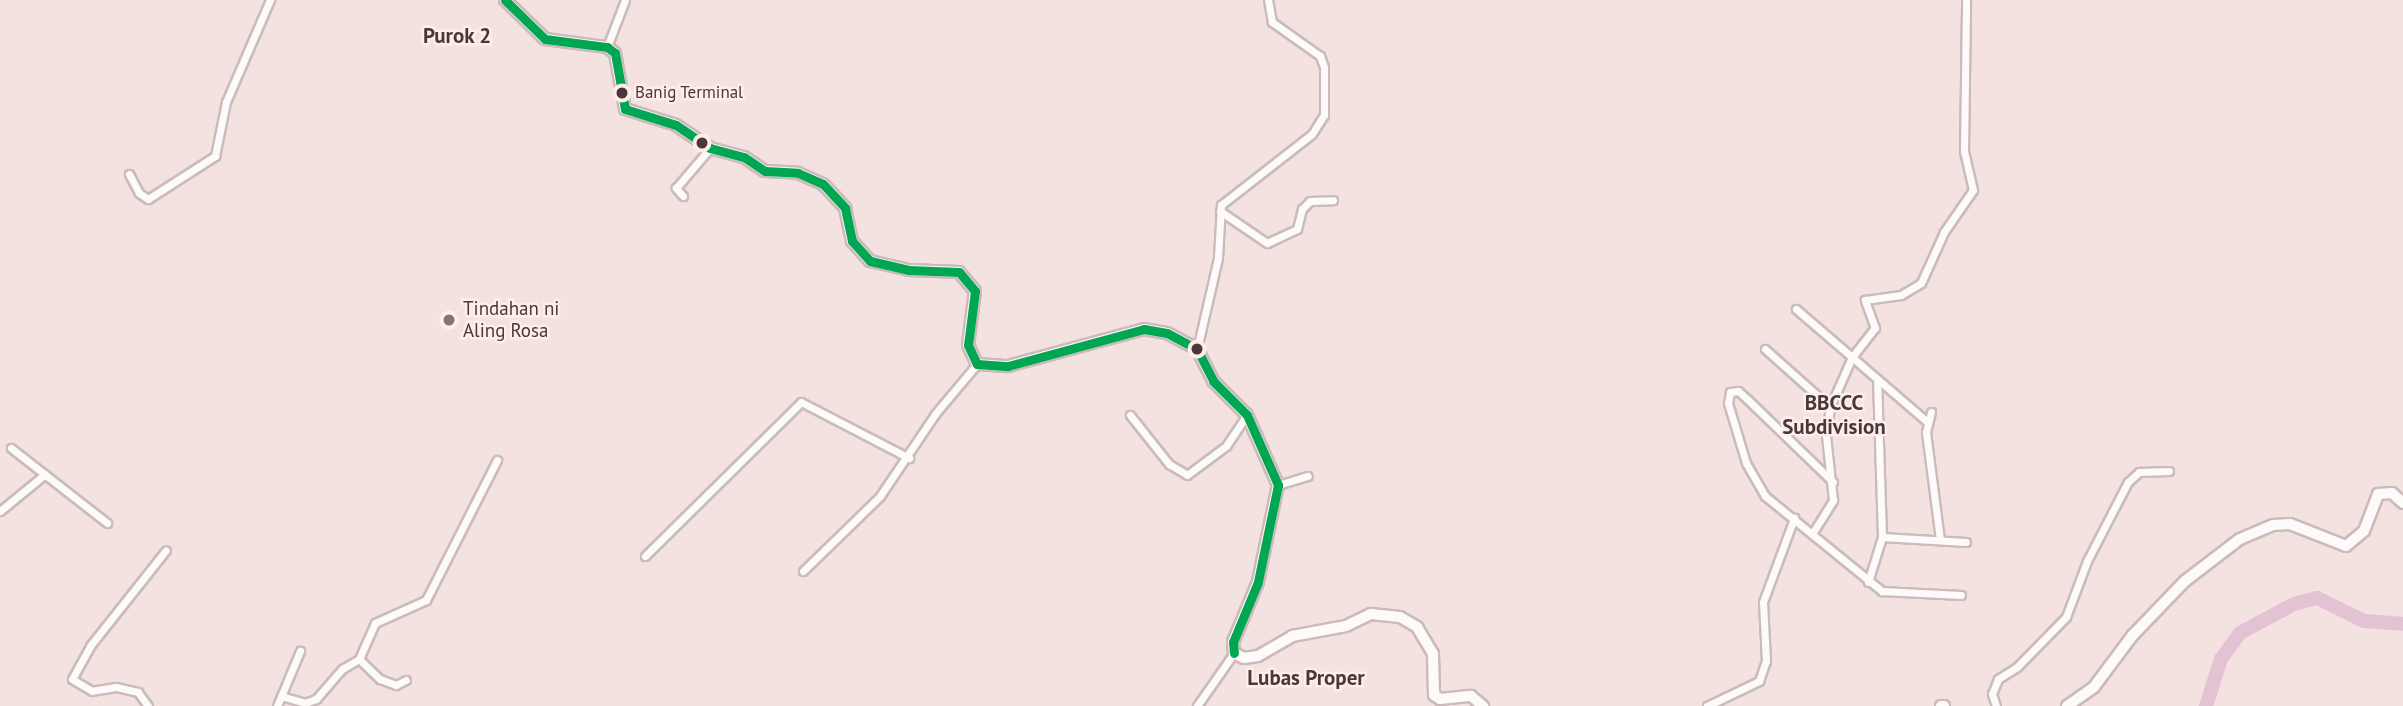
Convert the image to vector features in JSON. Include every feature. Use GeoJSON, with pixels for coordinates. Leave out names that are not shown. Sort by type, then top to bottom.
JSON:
{"type":"FeatureCollection","features":[{"type":"Feature","properties":{"kind":"main road"},"geometry":{"type":"LineString","coordinates":[[505,0],[545,39],[607,47],[615,53],[625,109],[676,125],[710,148],[744,157],[765,171],[798,173],[823,184],[845,208],[852,241],[870,261],[909,270],[959,272],[970,281],[975,291],[968,345],[977,364],[1008,366],[1144,329],[1167,333],[1197,349],[1213,381],[1247,415],[1278,485],[1258,582],[1233,642],[1234,653],[1244,658],[1258,656],[1293,636],[1346,626],[1371,614],[1400,617],[1417,627],[1433,654],[1434,695],[1440,699],[1472,696],[1483,706]]}},
{"type":"Feature","properties":{"kind":"main road"},"geometry":{"type":"LineString","coordinates":[[2067,706],[2094,687],[2132,636],[2185,581],[2240,539],[2273,525],[2290,524],[2346,546],[2364,531],[2378,494],[2392,493],[2403,503]]}},
{"type":"Feature","properties":{"kind":"street"},"geometry":{"type":"LineString","coordinates":[[129,174],[148,199],[215,156],[226,102],[270,0]]}},
{"type":"Feature","properties":{"kind":"street"},"geometry":{"type":"LineString","coordinates":[[607,47],[625,0]]}},
{"type":"Feature","properties":{"kind":"street"},"geometry":{"type":"LineString","coordinates":[[1197,349],[1217,258],[1220,211],[1225,200],[1312,134],[1324,115],[1324,67],[1320,56],[1272,22],[1268,0]]}},
{"type":"Feature","properties":{"kind":"street"},"geometry":{"type":"LineString","coordinates":[[1812,534],[1829,510],[1834,482],[1826,436],[1830,407],[1852,357],[1875,328],[1865,300],[1901,295],[1921,284],[1944,232],[1973,190],[1964,150],[1966,0]]}},
{"type":"Feature","properties":{"kind":"street"},"geometry":{"type":"LineString","coordinates":[[682,197],[677,188],[710,148]]}},
{"type":"Feature","properties":{"kind":"street"},"geometry":{"type":"LineString","coordinates":[[1220,211],[1268,243],[1297,229],[1302,209],[1310,201],[1333,200]]}},
{"type":"Feature","properties":{"kind":"street"},"geometry":{"type":"LineString","coordinates":[[1796,309],[1877,382],[1926,421]]}},
{"type":"Feature","properties":{"kind":"street"},"geometry":{"type":"LineString","coordinates":[[1765,349],[1830,407]]}},
{"type":"Feature","properties":{"kind":"street"},"geometry":{"type":"LineString","coordinates":[[803,571],[862,517],[909,458],[934,415],[977,364]]}},
{"type":"Feature","properties":{"kind":"street"},"geometry":{"type":"LineString","coordinates":[[1868,582],[1882,537],[1877,382]]}},
{"type":"Feature","properties":{"kind":"street"},"geometry":{"type":"LineString","coordinates":[[1834,482],[1738,391],[1730,392],[1728,403],[1751,473],[1765,496],[1868,582],[1892,593],[1961,595]]}},
{"type":"Feature","properties":{"kind":"street"},"geometry":{"type":"LineString","coordinates":[[645,556],[801,402],[909,458]]}},
{"type":"Feature","properties":{"kind":"street"},"geometry":{"type":"LineString","coordinates":[[1931,412],[1926,421],[1940,540]]}},
{"type":"Feature","properties":{"kind":"street"},"geometry":{"type":"LineString","coordinates":[[1130,415],[1169,464],[1187,475],[1226,446],[1247,415]]}},
{"type":"Feature","properties":{"kind":"street"},"geometry":{"type":"LineString","coordinates":[[11,448],[107,523]]}},
{"type":"Feature","properties":{"kind":"street"},"geometry":{"type":"LineString","coordinates":[[281,696],[311,702],[342,668],[359,659],[375,623],[422,603],[429,596],[497,460]]}},
{"type":"Feature","properties":{"kind":"street"},"geometry":{"type":"LineString","coordinates":[[1996,706],[1992,694],[1998,679],[2017,667],[2066,617],[2087,561],[2128,482],[2139,472],[2169,471]]}},
{"type":"Feature","properties":{"kind":"street"},"geometry":{"type":"LineString","coordinates":[[0,512],[45,474]]}},
{"type":"Feature","properties":{"kind":"street"},"geometry":{"type":"LineString","coordinates":[[1278,485],[1308,476]]}},
{"type":"Feature","properties":{"kind":"street"},"geometry":{"type":"LineString","coordinates":[[1707,706],[1759,681],[1766,662],[1763,602],[1794,518]]}},
{"type":"Feature","properties":{"kind":"street"},"geometry":{"type":"LineString","coordinates":[[1882,537],[1966,542]]}},
{"type":"Feature","properties":{"kind":"street"},"geometry":{"type":"LineString","coordinates":[[148,706],[138,692],[116,687],[92,691],[72,679],[90,646],[166,550]]}},
{"type":"Feature","properties":{"kind":"street"},"geometry":{"type":"LineString","coordinates":[[277,706],[300,651]]}},
{"type":"Feature","properties":{"kind":"street"},"geometry":{"type":"LineString","coordinates":[[1197,706],[1234,653]]}},
{"type":"Feature","properties":{"kind":"street"},"geometry":{"type":"LineString","coordinates":[[359,659],[380,679],[396,685],[406,680]]}},
{"type":"Feature","properties":{"kind":"waterway"},"geometry":{"type":"LineString","coordinates":[[2206,706],[2221,659],[2240,633],[2294,604],[2317,598],[2364,621],[2403,624]]}},
{"type":"Feature","properties":{"kind":"transit line"},"geometry":{"type":"LineString","coordinates":[[505,0],[545,39],[607,47],[615,53],[625,109],[676,125],[710,148],[744,157],[765,171],[798,173],[823,184],[845,208],[852,241],[870,261],[909,270],[959,272],[975,291],[968,345],[977,364],[1008,366],[1144,329],[1167,333],[1197,349],[1213,381],[1247,415],[1278,485],[1258,582],[1233,642],[1234,653]]}},
{"type":"Feature","properties":{"kind":"place","name":"Banig Terminal"},"geometry":{"type":"Point","coordinates":[622,93]}},
{"type":"Feature","properties":{"kind":"place","name":"Tindahan ni Aling Rosa"},"geometry":{"type":"Point","coordinates":[449,320]}},
{"type":"Feature","properties":{"kind":"district","name":"Purok 2"},"geometry":{"type":"Point","coordinates":[457,36]}},
{"type":"Feature","properties":{"kind":"district","name":"BBCCC Subdivision"},"geometry":{"type":"Point","coordinates":[1834,415]}},
{"type":"Feature","properties":{"kind":"district","name":"Lubas Proper"},"geometry":{"type":"Point","coordinates":[1306,678]}}]}
